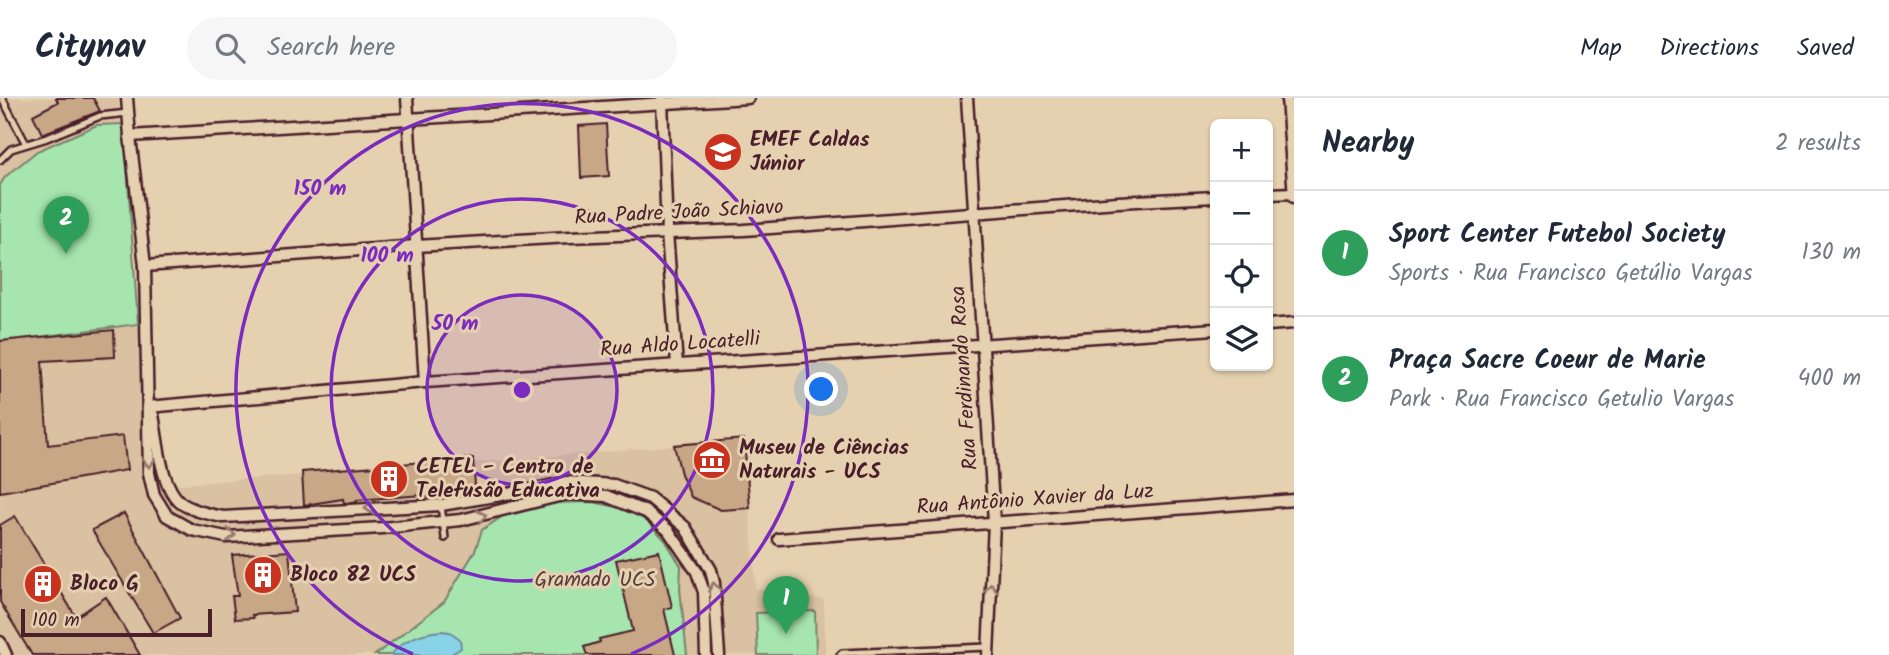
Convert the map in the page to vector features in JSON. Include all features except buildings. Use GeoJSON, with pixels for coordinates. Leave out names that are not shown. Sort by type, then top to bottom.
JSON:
{"type":"FeatureCollection","features":[{"type":"Feature","properties":{"kind":"street"},"geometry":{"type":"LineString","coordinates":[[127,98],[145,266],[150,404],[149,473],[154,495],[167,516],[192,530],[226,537],[383,528],[474,518],[566,494],[606,496],[646,512],[668,530],[697,572],[704,592],[706,655]]}},
{"type":"Feature","properties":{"kind":"street"},"geometry":{"type":"LineString","coordinates":[[407,98],[425,382]]}},
{"type":"Feature","properties":{"kind":"street"},"geometry":{"type":"LineString","coordinates":[[130,136],[662,101],[748,98]]}},
{"type":"Feature","properties":{"kind":"street","name":"Rua Ferdinando Rosa"},"geometry":{"type":"LineString","coordinates":[[967,98],[994,522],[988,651]]}},
{"type":"Feature","properties":{"kind":"street"},"geometry":{"type":"LineString","coordinates":[[1273,194],[1294,195],[1286,98]]}},
{"type":"Feature","properties":{"kind":"street"},"geometry":{"type":"LineString","coordinates":[[662,101],[667,233],[677,365]]}},
{"type":"Feature","properties":{"kind":"street","name":"Rua Padre João Schiavo"},"geometry":{"type":"LineString","coordinates":[[145,266],[416,246],[744,230],[1210,197]]}},
{"type":"Feature","properties":{"kind":"street"},"geometry":{"type":"LineString","coordinates":[[1273,325],[1294,323]]}},
{"type":"Feature","properties":{"kind":"street","name":"Rua Aldo Locatelli"},"geometry":{"type":"LineString","coordinates":[[150,404],[425,382],[1210,329]]}},
{"type":"Feature","properties":{"kind":"street"},"geometry":{"type":"LineString","coordinates":[[150,404],[162,465],[172,492],[182,503],[204,513],[223,517],[442,505],[567,482],[614,485],[650,498],[685,527],[711,570],[716,597],[719,655]]}},
{"type":"Feature","properties":{"kind":"street","name":"Rua Antônio Xavier da Luz"},"geometry":{"type":"LineString","coordinates":[[779,539],[1294,500]]}},
{"type":"Feature","properties":{"kind":"street"},"geometry":{"type":"LineString","coordinates":[[0,642],[6,655]]}},
{"type":"Feature","properties":{"kind":"lane"},"geometry":{"type":"LineString","coordinates":[[2,98],[26,144]]}},
{"type":"Feature","properties":{"kind":"lane"},"geometry":{"type":"LineString","coordinates":[[0,160],[11,149],[47,138],[100,116],[128,113]]}},
{"type":"Feature","properties":{"kind":"lane"},"geometry":{"type":"LineString","coordinates":[[442,505],[445,538]]}},
{"type":"Feature","properties":{"kind":"lane"},"geometry":{"type":"LineString","coordinates":[[840,655],[988,651]]}},
{"type":"Feature","properties":{"kind":"shaded area"},"geometry":{"type":"Polygon","coordinates":[[[0,98],[118,98],[155,486],[744,439],[756,589],[824,600],[825,655],[0,655],[0,98]]]}},
{"type":"Feature","properties":{"kind":"green space"},"geometry":{"type":"Polygon","coordinates":[[[124,124],[138,324],[0,342],[0,185],[5,177],[37,151],[97,125],[124,124]]]}},
{"type":"Feature","properties":{"kind":"green space","name":"Gramado UCS"},"geometry":{"type":"Polygon","coordinates":[[[593,502],[626,509],[648,522],[665,540],[681,566],[680,589],[687,655],[375,655],[444,602],[475,551],[482,530],[503,516],[554,503],[593,502]]]}},
{"type":"Feature","properties":{"kind":"green space"},"geometry":{"type":"Polygon","coordinates":[[[815,611],[816,655],[758,655],[756,613],[815,611]]]}},
{"type":"Feature","properties":{"kind":"water"},"geometry":{"type":"Polygon","coordinates":[[[450,632],[460,639],[461,648],[450,655],[391,655],[414,637],[450,632]]]}},
{"type":"Feature","properties":{"kind":"place","name":"EMEF Caldas Júnior"},"geometry":{"type":"Point","coordinates":[723,152]}},
{"type":"Feature","properties":{"kind":"place","name":"Praça Sacre Coeur de Marie"},"geometry":{"type":"Point","coordinates":[66,254]}},
{"type":"Feature","properties":{"kind":"place","name":"Museu de Ciências Naturais - UCS"},"geometry":{"type":"Point","coordinates":[712,460]}},
{"type":"Feature","properties":{"kind":"place","name":"CETEL - Centro de Telefusão Educativa"},"geometry":{"type":"Point","coordinates":[389,479]}},
{"type":"Feature","properties":{"kind":"place","name":"Bloco 82 UCS"},"geometry":{"type":"Point","coordinates":[263,575]}},
{"type":"Feature","properties":{"kind":"place","name":"Bloco G"},"geometry":{"type":"Point","coordinates":[43,584]}},
{"type":"Feature","properties":{"kind":"place","name":"Sport Center Futebol Society"},"geometry":{"type":"Point","coordinates":[786,634]}}]}
